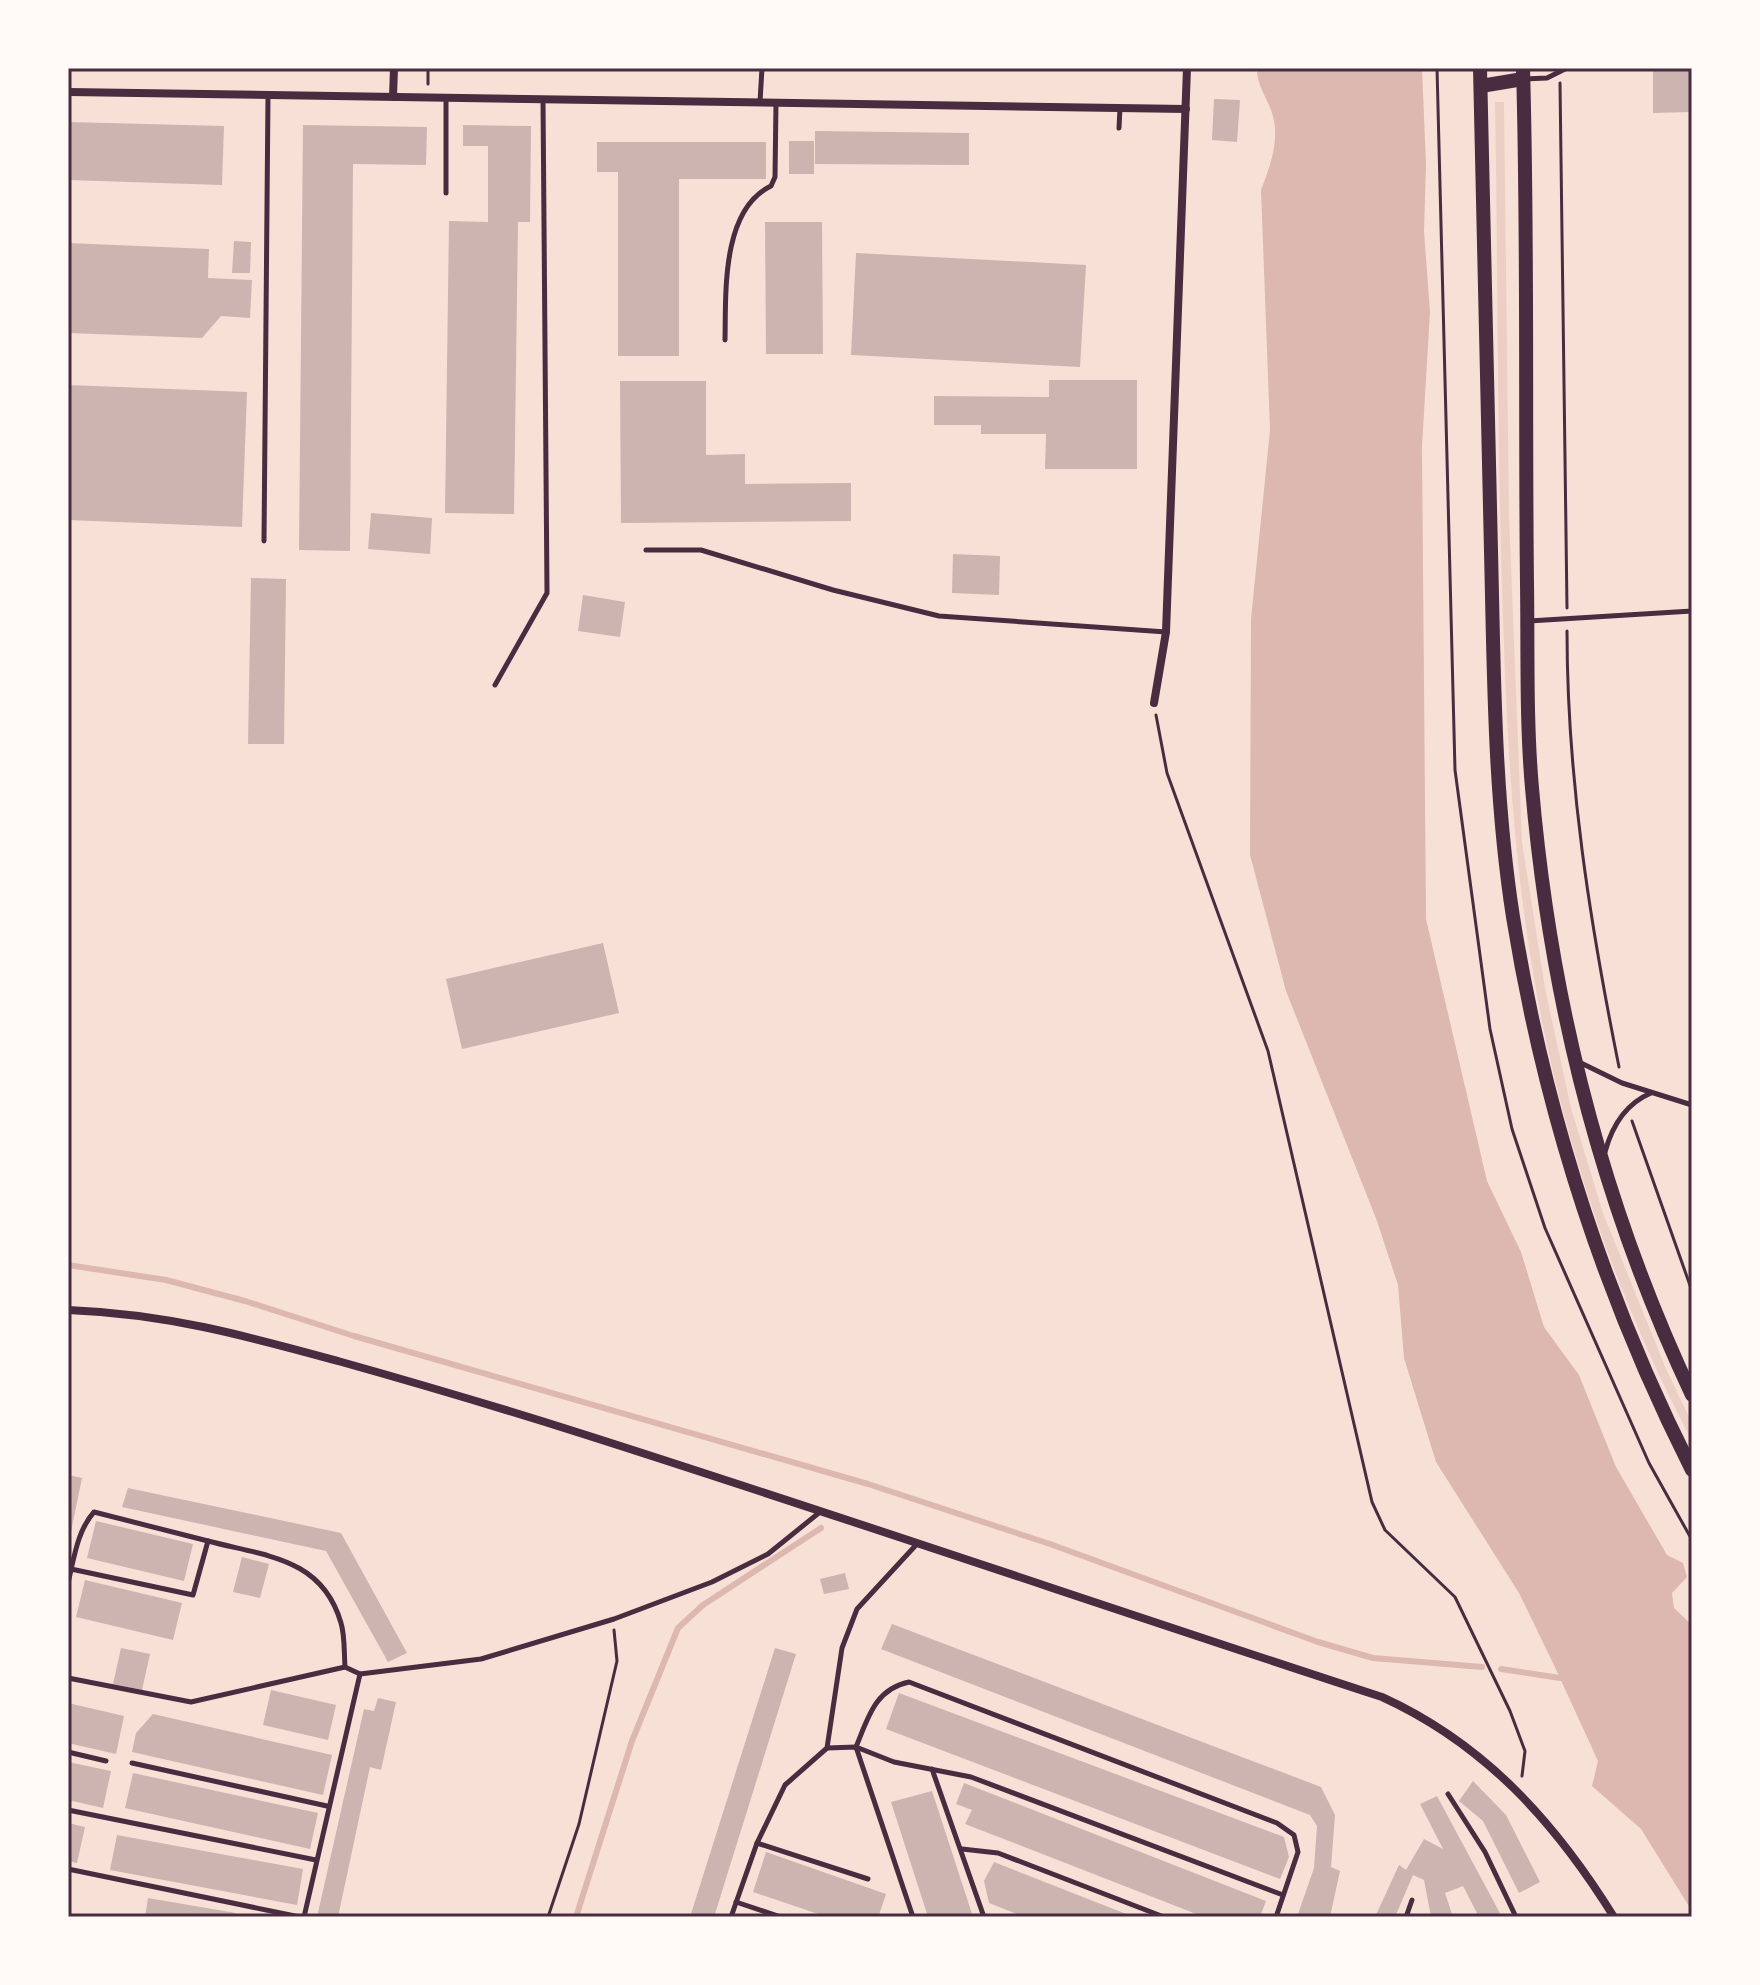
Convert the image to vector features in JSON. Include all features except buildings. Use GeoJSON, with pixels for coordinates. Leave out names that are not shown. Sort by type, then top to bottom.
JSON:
{"type":"FeatureCollection","features":[{"type":"Feature","properties":{"kind":"main road"},"geometry":{"type":"LineString","coordinates":[[1480,68],[1492,683],[1499,794],[1513,916],[1544,1069],[1583,1208],[1634,1344],[1692,1470]]}},
{"type":"Feature","properties":{"kind":"main road"},"geometry":{"type":"LineString","coordinates":[[1481,86],[1523,74],[1526,681],[1535,820],[1554,958],[1575,1060],[1602,1161],[1642,1278],[1692,1395]]}},
{"type":"Feature","properties":{"kind":"street"},"geometry":{"type":"LineString","coordinates":[[393,97],[394,68]]}},
{"type":"Feature","properties":{"kind":"street"},"geometry":{"type":"LineString","coordinates":[[1154,703],[1166,632],[1187,68]]}},
{"type":"Feature","properties":{"kind":"street"},"geometry":{"type":"LineString","coordinates":[[68,92],[1186,109]]}},
{"type":"Feature","properties":{"kind":"street"},"geometry":{"type":"LineString","coordinates":[[68,1310],[126,1312],[205,1325],[458,1395],[823,1510],[916,1545],[1382,1697],[1443,1729],[1520,1790],[1593,1882],[1614,1917]]}},
{"type":"Feature","properties":{"kind":"lane"},"geometry":{"type":"LineString","coordinates":[[760,103],[762,68]]}},
{"type":"Feature","properties":{"kind":"lane"},"geometry":{"type":"LineString","coordinates":[[1523,74],[1547,78],[1564,70]]}},
{"type":"Feature","properties":{"kind":"lane"},"geometry":{"type":"LineString","coordinates":[[264,541],[268,95]]}},
{"type":"Feature","properties":{"kind":"lane"},"geometry":{"type":"LineString","coordinates":[[446,98],[446,193]]}},
{"type":"Feature","properties":{"kind":"lane"},"geometry":{"type":"LineString","coordinates":[[495,685],[547,593],[543,99]]}},
{"type":"Feature","properties":{"kind":"lane"},"geometry":{"type":"LineString","coordinates":[[725,340],[726,272],[735,230],[760,192],[771,186],[775,177],[776,103]]}},
{"type":"Feature","properties":{"kind":"lane"},"geometry":{"type":"LineString","coordinates":[[1119,128],[1120,108]]}},
{"type":"Feature","properties":{"kind":"lane"},"geometry":{"type":"LineString","coordinates":[[646,550],[701,550],[833,590],[939,616],[1166,632]]}},
{"type":"Feature","properties":{"kind":"lane"},"geometry":{"type":"LineString","coordinates":[[1528,621],[1692,611]]}},
{"type":"Feature","properties":{"kind":"lane"},"geometry":{"type":"LineString","coordinates":[[1575,1060],[1622,1083],[1692,1105]]}},
{"type":"Feature","properties":{"kind":"lane"},"geometry":{"type":"LineString","coordinates":[[1602,1161],[1609,1134],[1628,1110],[1653,1093]]}},
{"type":"Feature","properties":{"kind":"lane"},"geometry":{"type":"LineString","coordinates":[[68,1678],[191,1702],[345,1667],[360,1674],[481,1659],[614,1619],[712,1582],[768,1554],[823,1510]]}},
{"type":"Feature","properties":{"kind":"lane"},"geometry":{"type":"LineString","coordinates":[[68,1583],[84,1523],[94,1512],[301,1566],[318,1582],[341,1623],[345,1667]]}},
{"type":"Feature","properties":{"kind":"lane"},"geometry":{"type":"LineString","coordinates":[[71,1569],[193,1595],[208,1541]]}},
{"type":"Feature","properties":{"kind":"lane"},"geometry":{"type":"LineString","coordinates":[[827,1748],[842,1648],[857,1609],[916,1545]]}},
{"type":"Feature","properties":{"kind":"lane"},"geometry":{"type":"LineString","coordinates":[[68,1869],[302,1917],[360,1674]]}},
{"type":"Feature","properties":{"kind":"lane"},"geometry":{"type":"LineString","coordinates":[[913,1917],[856,1747],[876,1701],[893,1685],[909,1682],[1277,1823],[1294,1835],[1298,1852],[1276,1917]]}},
{"type":"Feature","properties":{"kind":"lane"},"geometry":{"type":"LineString","coordinates":[[731,1917],[757,1843],[785,1785],[827,1748],[856,1747],[894,1762],[971,1777],[1283,1895]]}},
{"type":"Feature","properties":{"kind":"lane"},"geometry":{"type":"LineString","coordinates":[[68,1752],[106,1761]]}},
{"type":"Feature","properties":{"kind":"lane"},"geometry":{"type":"LineString","coordinates":[[132,1763],[327,1806]]}},
{"type":"Feature","properties":{"kind":"lane"},"geometry":{"type":"LineString","coordinates":[[932,1769],[984,1917]]}},
{"type":"Feature","properties":{"kind":"lane"},"geometry":{"type":"LineString","coordinates":[[1448,1794],[1485,1852],[1516,1917]]}},
{"type":"Feature","properties":{"kind":"lane"},"geometry":{"type":"LineString","coordinates":[[68,1810],[316,1860]]}},
{"type":"Feature","properties":{"kind":"lane"},"geometry":{"type":"LineString","coordinates":[[757,1843],[868,1879]]}},
{"type":"Feature","properties":{"kind":"lane"},"geometry":{"type":"LineString","coordinates":[[962,1849],[998,1853],[1164,1917]]}},
{"type":"Feature","properties":{"kind":"lane"},"geometry":{"type":"LineString","coordinates":[[1406,1917],[1412,1900]]}},
{"type":"Feature","properties":{"kind":"lane"},"geometry":{"type":"LineString","coordinates":[[736,1902],[781,1917]]}},
{"type":"Feature","properties":{"kind":"path"},"geometry":{"type":"LineString","coordinates":[[1564,70],[1567,699],[1577,833],[1622,1083]]}},
{"type":"Feature","properties":{"kind":"path"},"geometry":{"type":"LineString","coordinates":[[1154,703],[1167,773],[1268,1051],[1372,1502],[1385,1530],[1455,1597],[1510,1711],[1525,1751],[1520,1790]]}},
{"type":"Feature","properties":{"kind":"path"},"geometry":{"type":"LineString","coordinates":[[1628,1110],[1692,1291]]}},
{"type":"Feature","properties":{"kind":"path"},"geometry":{"type":"LineString","coordinates":[[548,1917],[579,1824],[617,1661],[614,1619]]}},
{"type":"Feature","properties":{"kind":"shaded area"},"geometry":{"type":"Polygon","coordinates":[[[1257,68],[1422,68],[1426,164],[1424,231],[1430,312],[1422,446],[1426,919],[1487,1181],[1521,1252],[1544,1327],[1579,1375],[1616,1467],[1667,1555],[1683,1563],[1687,1577],[1672,1593],[1674,1608],[1692,1625],[1692,1911],[1641,1829],[1592,1786],[1598,1761],[1553,1663],[1519,1593],[1436,1462],[1404,1358],[1398,1285],[1377,1221],[1286,991],[1250,855],[1251,619],[1270,430],[1261,190],[1275,140],[1274,120],[1258,79],[1257,68]]]}},
{"type":"Feature","properties":{"kind":"shaded area"},"geometry":{"type":"Polygon","coordinates":[[[1495,102],[1504,102],[1509,515],[1522,842],[1545,988],[1571,1108],[1603,1213],[1666,1369],[1692,1423],[1692,1441],[1638,1327],[1592,1207],[1556,1084],[1524,914],[1510,776],[1504,637],[1495,102]]]}},
{"type":"Feature","properties":{"kind":"waterway"},"geometry":{"type":"LineString","coordinates":[[68,1265],[166,1280],[245,1301],[354,1336],[868,1484],[1050,1544],[1318,1642],[1373,1658],[1482,1667]]}},
{"type":"Feature","properties":{"kind":"waterway"},"geometry":{"type":"LineString","coordinates":[[576,1917],[632,1741],[678,1628],[703,1605],[821,1528]]}},
{"type":"Feature","properties":{"kind":"waterway"},"geometry":{"type":"LineString","coordinates":[[1501,1669],[1560,1678],[1564,1675]]}}]}
